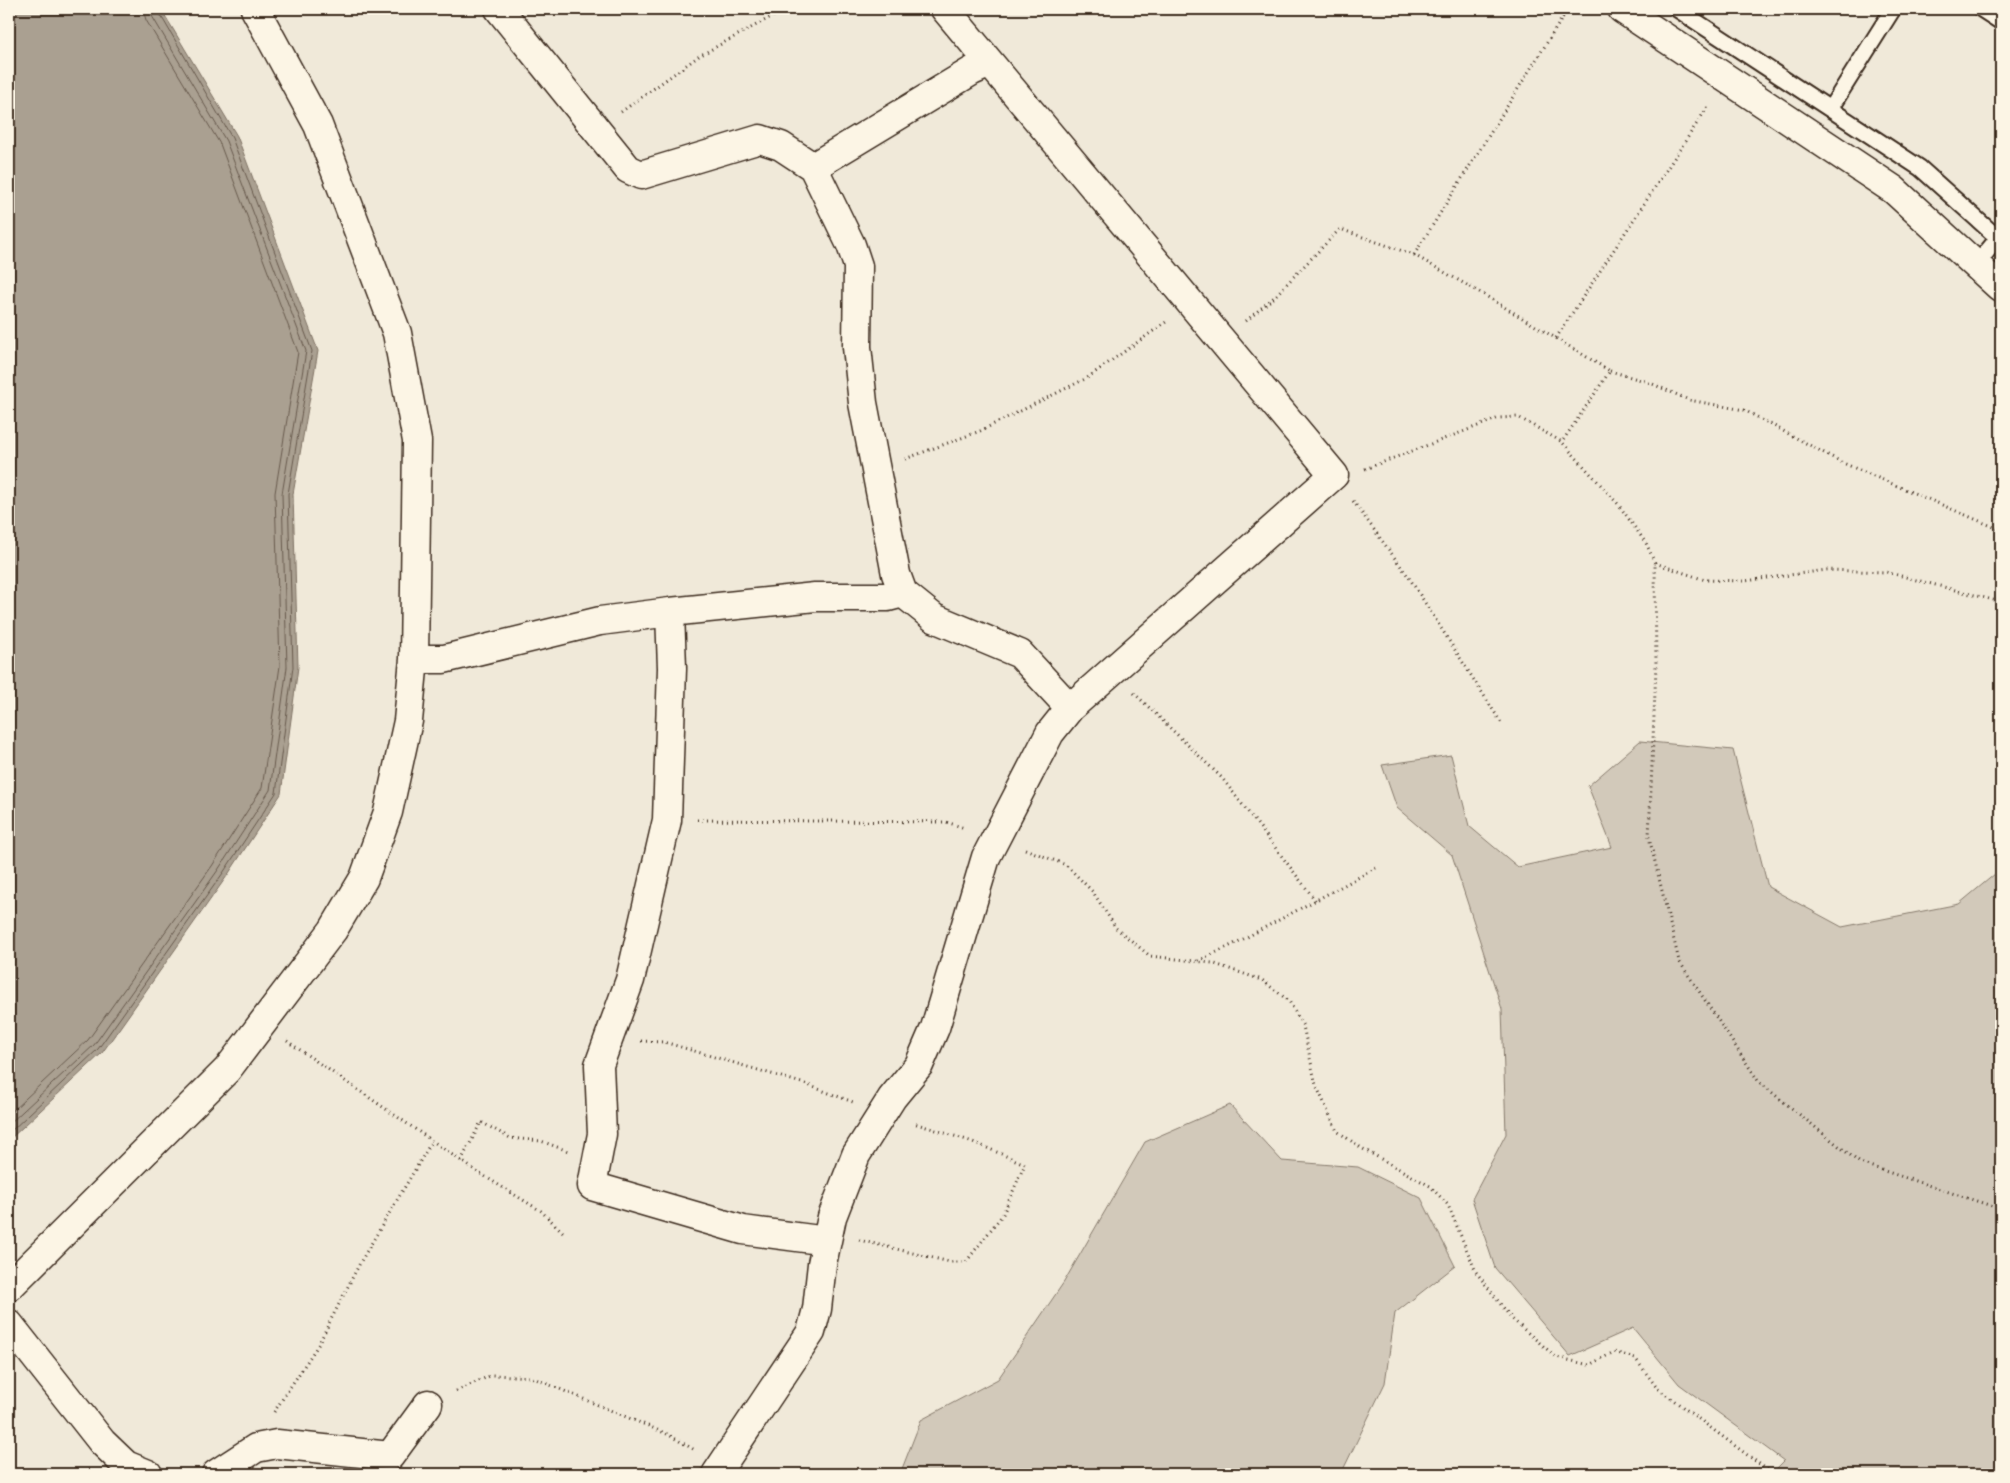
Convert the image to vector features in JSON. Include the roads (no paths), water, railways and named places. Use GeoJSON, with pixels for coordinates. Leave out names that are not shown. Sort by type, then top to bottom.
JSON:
{"type":"FeatureCollection","features":[{"type":"Feature","properties":{"kind":"street"},"geometry":{"type":"LineString","coordinates":[[9,1287],[227,1070],[333,930],[364,878],[388,812],[408,721],[414,659],[417,441],[397,333],[318,125],[255,9]]}},
{"type":"Feature","properties":{"kind":"street"},"geometry":{"type":"LineString","coordinates":[[499,9],[628,169],[641,175],[760,139],[781,146],[813,167],[851,244],[858,266],[857,347],[863,403],[896,574],[903,593],[934,618],[1020,654],[1070,708]]}},
{"type":"Feature","properties":{"kind":"street"},"geometry":{"type":"LineString","coordinates":[[719,1470],[811,1332],[817,1309],[832,1218],[856,1155],[892,1098],[919,1065],[935,1028],[986,857],[1050,733],[1070,708],[1334,475],[945,9]]}},
{"type":"Feature","properties":{"kind":"street"},"geometry":{"type":"LineString","coordinates":[[1622,9],[1894,190],[2001,288]]}},
{"type":"Feature","properties":{"kind":"street"},"geometry":{"type":"LineString","coordinates":[[813,167],[972,71],[990,63]]}},
{"type":"Feature","properties":{"kind":"street"},"geometry":{"type":"LineString","coordinates":[[414,659],[444,659],[600,621],[815,597],[888,598],[903,593]]}},
{"type":"Feature","properties":{"kind":"street"},"geometry":{"type":"LineString","coordinates":[[670,612],[672,668],[667,820],[630,980],[599,1065],[602,1134],[592,1186],[744,1230],[827,1241]]}},
{"type":"Feature","properties":{"kind":"street"},"geometry":{"type":"LineString","coordinates":[[9,1324],[102,1442],[126,1465],[148,1474]]}},
{"type":"Feature","properties":{"kind":"street"},"geometry":{"type":"LineString","coordinates":[[216,1474],[256,1448],[277,1444],[390,1456],[428,1404]]}},
{"type":"Feature","properties":{"kind":"lane"},"geometry":{"type":"LineString","coordinates":[[1678,9],[1920,168],[2000,239],[1976,265]]}},
{"type":"Feature","properties":{"kind":"lane"},"geometry":{"type":"LineString","coordinates":[[1830,109],[1893,9]]}},
{"type":"Feature","properties":{"kind":"lane"},"geometry":{"type":"LineString","coordinates":[[1981,9],[2001,22]]}},
{"type":"Feature","properties":{"kind":"water"},"geometry":{"type":"Polygon","coordinates":[[[9,9],[161,9],[237,136],[318,351],[293,494],[298,667],[281,794],[227,876],[102,1053],[9,1140],[9,9]]]}}]}
